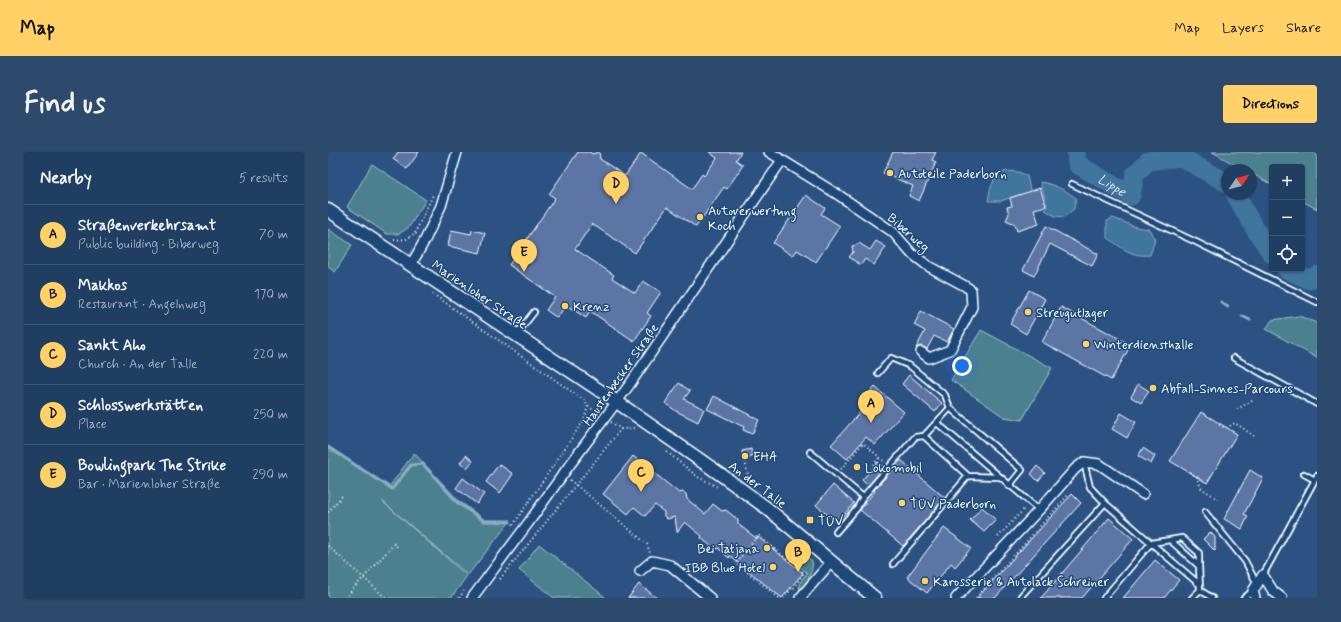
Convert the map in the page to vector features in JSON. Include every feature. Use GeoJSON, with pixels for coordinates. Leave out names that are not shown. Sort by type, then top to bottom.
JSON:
{"type":"FeatureCollection","features":[{"type":"Feature","properties":{"kind":"street"},"geometry":{"type":"LineString","coordinates":[[411,265],[441,206],[457,152]]}},
{"type":"Feature","properties":{"kind":"street","name":"Biberweg"},"geometry":{"type":"LineString","coordinates":[[769,152],[837,194],[892,232],[911,253],[928,266],[971,290],[972,307],[950,350],[929,358],[921,352]]}},
{"type":"Feature","properties":{"kind":"street","name":"Haustenbecker Straße"},"geometry":{"type":"LineString","coordinates":[[472,598],[617,402],[782,160]]}},
{"type":"Feature","properties":{"kind":"street","name":"Marienloher Straße"},"geometry":{"type":"LineString","coordinates":[[328,210],[617,402]]}},
{"type":"Feature","properties":{"kind":"street","name":"An der Talle"},"geometry":{"type":"LineString","coordinates":[[617,402],[768,509],[875,598]]}},
{"type":"Feature","properties":{"kind":"street"},"geometry":{"type":"LineString","coordinates":[[956,598],[1039,510],[1075,469],[1084,462],[1099,464],[1143,494]]}},
{"type":"Feature","properties":{"kind":"street"},"geometry":{"type":"LineString","coordinates":[[800,598],[832,561]]}},
{"type":"Feature","properties":{"kind":"street"},"geometry":{"type":"LineString","coordinates":[[640,571],[652,562],[670,566],[710,598]]}},
{"type":"Feature","properties":{"kind":"street"},"geometry":{"type":"LineString","coordinates":[[1255,591],[1263,576],[1273,590],[1282,598]]}},
{"type":"Feature","properties":{"kind":"lane"},"geometry":{"type":"LineString","coordinates":[[1072,184],[1196,242],[1317,302]]}},
{"type":"Feature","properties":{"kind":"lane"},"geometry":{"type":"LineString","coordinates":[[516,335],[534,312]]}},
{"type":"Feature","properties":{"kind":"lane"},"geometry":{"type":"LineString","coordinates":[[878,373],[891,358],[910,366],[945,395],[950,408],[1022,470],[1009,486]]}},
{"type":"Feature","properties":{"kind":"lane"},"geometry":{"type":"LineString","coordinates":[[1234,358],[1317,404]]}},
{"type":"Feature","properties":{"kind":"lane"},"geometry":{"type":"LineString","coordinates":[[836,532],[863,497],[915,437],[924,436],[950,408]]}},
{"type":"Feature","properties":{"kind":"lane"},"geometry":{"type":"LineString","coordinates":[[937,423],[1009,486],[1039,510]]}},
{"type":"Feature","properties":{"kind":"lane"},"geometry":{"type":"LineString","coordinates":[[924,436],[968,476],[999,477]]}},
{"type":"Feature","properties":{"kind":"lane"},"geometry":{"type":"LineString","coordinates":[[810,452],[863,497]]}},
{"type":"Feature","properties":{"kind":"lane"},"geometry":{"type":"LineString","coordinates":[[1084,462],[1090,487],[1105,503],[1199,584]]}},
{"type":"Feature","properties":{"kind":"lane"},"geometry":{"type":"LineString","coordinates":[[1263,576],[1316,478],[1304,474]]}},
{"type":"Feature","properties":{"kind":"lane"},"geometry":{"type":"LineString","coordinates":[[893,564],[968,476]]}},
{"type":"Feature","properties":{"kind":"lane"},"geometry":{"type":"LineString","coordinates":[[1022,598],[1021,596],[1105,503]]}},
{"type":"Feature","properties":{"kind":"lane"},"geometry":{"type":"LineString","coordinates":[[1206,512],[1245,561],[1250,570],[1255,591],[1244,598]]}},
{"type":"Feature","properties":{"kind":"lane"},"geometry":{"type":"LineString","coordinates":[[1104,598],[1151,543],[1182,538],[1199,554],[1200,590],[1212,598]]}},
{"type":"Feature","properties":{"kind":"lane"},"geometry":{"type":"LineString","coordinates":[[1170,540],[1199,566]]}},
{"type":"Feature","properties":{"kind":"lane"},"geometry":{"type":"LineString","coordinates":[[1192,598],[1200,590]]}},
{"type":"Feature","properties":{"kind":"path"},"geometry":{"type":"LineString","coordinates":[[388,250],[393,240],[407,239],[414,233],[434,194]]}},
{"type":"Feature","properties":{"kind":"path"},"geometry":{"type":"LineString","coordinates":[[414,233],[425,240]]}},
{"type":"Feature","properties":{"kind":"path"},"geometry":{"type":"LineString","coordinates":[[432,294],[585,401],[588,406],[584,420],[510,530]]}},
{"type":"Feature","properties":{"kind":"path"},"geometry":{"type":"LineString","coordinates":[[1237,409],[1252,401]]}},
{"type":"Feature","properties":{"kind":"path"},"geometry":{"type":"LineString","coordinates":[[1220,425],[1226,428],[1235,423],[1254,436]]}},
{"type":"Feature","properties":{"kind":"path"},"geometry":{"type":"LineString","coordinates":[[498,581],[621,429],[634,428],[640,431]]}},
{"type":"Feature","properties":{"kind":"path"},"geometry":{"type":"LineString","coordinates":[[836,474],[863,443],[890,466]]}},
{"type":"Feature","properties":{"kind":"path"},"geometry":{"type":"LineString","coordinates":[[664,449],[698,478],[722,489]]}},
{"type":"Feature","properties":{"kind":"path"},"geometry":{"type":"LineString","coordinates":[[873,465],[880,458]]}},
{"type":"Feature","properties":{"kind":"path"},"geometry":{"type":"LineString","coordinates":[[745,461],[748,475]]}},
{"type":"Feature","properties":{"kind":"path"},"geometry":{"type":"LineString","coordinates":[[1190,472],[1197,477],[1201,488],[1218,499]]}},
{"type":"Feature","properties":{"kind":"path"},"geometry":{"type":"LineString","coordinates":[[563,474],[647,544]]}},
{"type":"Feature","properties":{"kind":"path"},"geometry":{"type":"LineString","coordinates":[[976,598],[1069,494]]}},
{"type":"Feature","properties":{"kind":"path"},"geometry":{"type":"LineString","coordinates":[[328,512],[343,495]]}},
{"type":"Feature","properties":{"kind":"path"},"geometry":{"type":"LineString","coordinates":[[779,598],[736,563],[758,535],[804,573],[793,589],[792,588],[784,598]]}},
{"type":"Feature","properties":{"kind":"path"},"geometry":{"type":"LineString","coordinates":[[345,598],[394,544],[397,547]]}},
{"type":"Feature","properties":{"kind":"path"},"geometry":{"type":"LineString","coordinates":[[328,546],[386,598]]}},
{"type":"Feature","properties":{"kind":"path"},"geometry":{"type":"LineString","coordinates":[[459,598],[465,590]]}},
{"type":"Feature","properties":{"kind":"green space"},"geometry":{"type":"Polygon","coordinates":[[[1212,152],[1317,152],[1317,209],[1305,203],[1305,164],[1269,164],[1269,183],[1257,176],[1257,164],[1234,164],[1212,152]]]}},
{"type":"Feature","properties":{"kind":"green space"},"geometry":{"type":"Polygon","coordinates":[[[372,164],[426,200],[409,227],[399,234],[387,234],[347,207],[372,164]]]}},
{"type":"Feature","properties":{"kind":"green space"},"geometry":{"type":"Polygon","coordinates":[[[328,229],[352,245],[335,272],[328,267],[328,229]]]}},
{"type":"Feature","properties":{"kind":"green space"},"geometry":{"type":"Polygon","coordinates":[[[1299,316],[1317,323],[1317,358],[1266,329],[1272,320],[1299,316]]]}},
{"type":"Feature","properties":{"kind":"green space"},"geometry":{"type":"Polygon","coordinates":[[[981,330],[1052,368],[1022,420],[1004,417],[951,380],[981,330]]]}},
{"type":"Feature","properties":{"kind":"green space"},"geometry":{"type":"Polygon","coordinates":[[[328,446],[389,487],[414,453],[459,501],[485,520],[511,520],[468,575],[382,501],[467,576],[451,598],[328,598],[328,446]]]}},
{"type":"Feature","properties":{"kind":"green space"},"geometry":{"type":"Polygon","coordinates":[[[539,544],[605,597],[554,598],[519,570],[539,544]]]}},
{"type":"Feature","properties":{"kind":"green space"},"geometry":{"type":"Polygon","coordinates":[[[805,556],[812,561],[812,569],[810,576],[801,590],[799,588],[799,584],[807,573],[798,565],[805,556]]]}},
{"type":"Feature","properties":{"kind":"water"},"geometry":{"type":"Polygon","coordinates":[[[1007,171],[1019,172],[1027,176],[1030,189],[1024,197],[1018,195],[1001,201],[988,201],[990,190],[996,175],[1007,171]]]}},
{"type":"Feature","properties":{"kind":"water"},"geometry":{"type":"Polygon","coordinates":[[[1040,182],[1050,184],[1068,192],[1076,198],[1074,209],[1064,217],[1055,216],[1045,210],[1047,205],[1040,182]]]}},
{"type":"Feature","properties":{"kind":"water"},"geometry":{"type":"Polygon","coordinates":[[[1113,218],[1136,227],[1149,229],[1155,240],[1150,255],[1137,255],[1127,251],[1107,237],[1107,221],[1113,218]]]}},
{"type":"Feature","properties":{"kind":"building"},"geometry":{"type":"Polygon","coordinates":[[[398,152],[419,152],[407,169],[393,159],[398,152]]]}},
{"type":"Feature","properties":{"kind":"building"},"geometry":{"type":"Polygon","coordinates":[[[578,152],[590,152],[592,154],[599,152],[600,159],[625,176],[641,153],[692,189],[702,174],[704,176],[717,158],[709,152],[741,152],[736,160],[743,165],[727,189],[724,187],[696,227],[667,207],[635,253],[592,224],[575,249],[614,275],[612,278],[635,293],[643,281],[661,292],[647,313],[651,316],[634,341],[590,311],[586,318],[566,305],[557,318],[546,310],[555,297],[509,265],[555,198],[549,194],[578,152]]]}},
{"type":"Feature","properties":{"kind":"building"},"geometry":{"type":"Polygon","coordinates":[[[893,152],[936,152],[932,160],[936,162],[919,201],[909,196],[913,186],[883,173],[893,152]]]}},
{"type":"Feature","properties":{"kind":"building"},"geometry":{"type":"Polygon","coordinates":[[[1040,188],[1046,206],[1034,209],[1039,224],[1017,231],[1015,224],[1006,220],[1009,214],[1007,207],[1012,206],[1010,198],[1040,188]]]}},
{"type":"Feature","properties":{"kind":"building"},"geometry":{"type":"Polygon","coordinates":[[[806,195],[825,208],[821,214],[840,226],[816,262],[797,250],[793,256],[773,243],[806,195]]]}},
{"type":"Feature","properties":{"kind":"building"},"geometry":{"type":"Polygon","coordinates":[[[1046,226],[1098,254],[1092,266],[1050,244],[1034,276],[1023,270],[1046,226]]]}},
{"type":"Feature","properties":{"kind":"building"},"geometry":{"type":"Polygon","coordinates":[[[451,230],[471,234],[472,230],[485,233],[480,253],[448,246],[451,230]]]}},
{"type":"Feature","properties":{"kind":"building"},"geometry":{"type":"Polygon","coordinates":[[[876,241],[886,247],[874,265],[865,259],[861,265],[849,257],[853,252],[852,246],[859,243],[870,250],[876,241]]]}},
{"type":"Feature","properties":{"kind":"building","name":"Streugutlager"},"geometry":{"type":"Polygon","coordinates":[[[1029,290],[1045,299],[1026,334],[1010,324],[1029,290]]]}},
{"type":"Feature","properties":{"kind":"building","name":"Winterdiensthalle"},"geometry":{"type":"Polygon","coordinates":[[[1061,307],[1131,345],[1111,380],[1042,342],[1061,307]]]}},
{"type":"Feature","properties":{"kind":"building"},"geometry":{"type":"Polygon","coordinates":[[[921,311],[954,329],[947,342],[934,336],[927,349],[921,346],[916,348],[925,331],[914,325],[921,311]]]}},
{"type":"Feature","properties":{"kind":"building"},"geometry":{"type":"Polygon","coordinates":[[[909,375],[942,403],[935,412],[902,384],[909,375]]]}},
{"type":"Feature","properties":{"kind":"building"},"geometry":{"type":"Polygon","coordinates":[[[679,383],[690,391],[684,399],[704,409],[698,422],[676,411],[665,403],[679,383]]]}},
{"type":"Feature","properties":{"kind":"building"},"geometry":{"type":"Polygon","coordinates":[[[1138,384],[1149,391],[1141,403],[1131,397],[1138,384]]]}},
{"type":"Feature","properties":{"kind":"building"},"geometry":{"type":"Polygon","coordinates":[[[875,387],[904,412],[875,445],[866,437],[847,459],[831,445],[862,410],[858,406],[875,387]]]}},
{"type":"Feature","properties":{"kind":"building"},"geometry":{"type":"Polygon","coordinates":[[[714,396],[759,420],[752,434],[743,430],[744,427],[707,409],[714,396]]]}},
{"type":"Feature","properties":{"kind":"building"},"geometry":{"type":"Polygon","coordinates":[[[1201,412],[1237,434],[1207,483],[1170,461],[1201,412]]]}},
{"type":"Feature","properties":{"kind":"building"},"geometry":{"type":"Polygon","coordinates":[[[1121,413],[1136,422],[1127,438],[1112,429],[1121,413]]]}},
{"type":"Feature","properties":{"kind":"building"},"geometry":{"type":"Polygon","coordinates":[[[1143,448],[1155,456],[1151,464],[1138,456],[1143,448]]]}},
{"type":"Feature","properties":{"kind":"building"},"geometry":{"type":"Polygon","coordinates":[[[751,449],[752,455],[750,458],[746,459],[743,457],[742,451],[751,449]]]}},
{"type":"Feature","properties":{"kind":"building"},"geometry":{"type":"Polygon","coordinates":[[[466,455],[473,461],[466,469],[460,463],[466,455]]]}},
{"type":"Feature","properties":{"kind":"building"},"geometry":{"type":"Polygon","coordinates":[[[633,456],[679,493],[683,492],[686,494],[687,499],[705,514],[713,504],[722,511],[726,510],[738,520],[738,524],[757,539],[758,537],[803,573],[782,598],[730,556],[729,558],[718,548],[716,550],[685,522],[677,532],[675,517],[667,519],[664,516],[664,512],[655,505],[645,516],[634,507],[628,514],[603,494],[633,456]]]}},
{"type":"Feature","properties":{"kind":"building","name":"TÜV Paderborn"},"geometry":{"type":"Polygon","coordinates":[[[901,460],[945,498],[903,546],[860,510],[875,491],[874,490],[901,460]]]}},
{"type":"Feature","properties":{"kind":"building"},"geometry":{"type":"Polygon","coordinates":[[[878,462],[884,467],[868,486],[862,480],[878,462]]]}},
{"type":"Feature","properties":{"kind":"building"},"geometry":{"type":"Polygon","coordinates":[[[499,464],[513,474],[500,493],[486,482],[499,464]]]}},
{"type":"Feature","properties":{"kind":"building"},"geometry":{"type":"Polygon","coordinates":[[[1037,466],[1045,473],[1038,481],[1031,474],[1037,466]]]}},
{"type":"Feature","properties":{"kind":"building"},"geometry":{"type":"Polygon","coordinates":[[[1250,470],[1263,478],[1244,514],[1248,516],[1242,529],[1224,519],[1250,470]]]}},
{"type":"Feature","properties":{"kind":"building"},"geometry":{"type":"Polygon","coordinates":[[[463,478],[484,494],[477,504],[456,488],[463,478]]]}},
{"type":"Feature","properties":{"kind":"building"},"geometry":{"type":"Polygon","coordinates":[[[833,485],[854,503],[837,523],[816,505],[833,485]]]}},
{"type":"Feature","properties":{"kind":"building"},"geometry":{"type":"Polygon","coordinates":[[[1072,494],[1081,503],[995,598],[977,598],[1072,494]]]}},
{"type":"Feature","properties":{"kind":"building"},"geometry":{"type":"Polygon","coordinates":[[[982,507],[996,520],[984,532],[970,520],[982,507]]]}},
{"type":"Feature","properties":{"kind":"building"},"geometry":{"type":"Polygon","coordinates":[[[1109,518],[1133,539],[1082,598],[1041,598],[1109,518]]]}},
{"type":"Feature","properties":{"kind":"building"},"geometry":{"type":"Polygon","coordinates":[[[944,528],[971,548],[955,567],[951,563],[927,593],[907,577],[944,528]]]}},
{"type":"Feature","properties":{"kind":"building"},"geometry":{"type":"Polygon","coordinates":[[[1210,532],[1215,537],[1215,551],[1203,539],[1210,532]]]}},
{"type":"Feature","properties":{"kind":"building"},"geometry":{"type":"Polygon","coordinates":[[[1155,560],[1179,580],[1164,598],[1123,598],[1155,560]]]}},
{"type":"Feature","properties":{"kind":"building"},"geometry":{"type":"Polygon","coordinates":[[[639,584],[657,598],[628,598],[639,584]]]}},
{"type":"Feature","properties":{"kind":"waterway","name":"Lippe"},"geometry":{"type":"LineString","coordinates":[[1076,152],[1077,164],[1131,196],[1135,174],[1148,161],[1181,157],[1221,180]]}},
{"type":"Feature","properties":{"kind":"waterway","name":"Lippe"},"geometry":{"type":"LineString","coordinates":[[1238,200],[1269,250]]}},
{"type":"Feature","properties":{"kind":"waterway","name":"Lippe"},"geometry":{"type":"LineString","coordinates":[[1293,272],[1310,280],[1317,275]]}},
{"type":"Feature","properties":{"kind":"waterway"},"geometry":{"type":"LineString","coordinates":[[1221,302],[1228,307]]}},
{"type":"Feature","properties":{"kind":"waterway"},"geometry":{"type":"LineString","coordinates":[[1242,316],[1250,320]]}},
{"type":"Feature","properties":{"kind":"waterway"},"geometry":{"type":"LineString","coordinates":[[328,447],[392,489],[411,465],[423,464],[458,503],[484,521],[510,522]]}},
{"type":"Feature","properties":{"kind":"place","name":"Autoteile Paderborn"},"geometry":{"type":"Point","coordinates":[890,173]}},
{"type":"Feature","properties":{"kind":"place","name":"Schlosswerkstätten"},"geometry":{"type":"Point","coordinates":[616,204]}},
{"type":"Feature","properties":{"kind":"place","name":"Autoverwertung Koch"},"geometry":{"type":"Point","coordinates":[700,217]}},
{"type":"Feature","properties":{"kind":"place","name":"Bowlingpark The Strike"},"geometry":{"type":"Point","coordinates":[524,272]}},
{"type":"Feature","properties":{"kind":"place","name":"Krenz"},"geometry":{"type":"Point","coordinates":[565,306]}},
{"type":"Feature","properties":{"kind":"place","name":"Streugutlager"},"geometry":{"type":"Point","coordinates":[1028,312]}},
{"type":"Feature","properties":{"kind":"place","name":"Winterdiensthalle"},"geometry":{"type":"Point","coordinates":[1086,344]}},
{"type":"Feature","properties":{"kind":"place","name":"Abfall-Sinnes-Parcours"},"geometry":{"type":"Point","coordinates":[1153,388]}},
{"type":"Feature","properties":{"kind":"place","name":"Straßenverkehrsamt"},"geometry":{"type":"Point","coordinates":[871,423]}},
{"type":"Feature","properties":{"kind":"place","name":"EHA"},"geometry":{"type":"Point","coordinates":[745,456]}},
{"type":"Feature","properties":{"kind":"place","name":"Lokomobil"},"geometry":{"type":"Point","coordinates":[857,467]}},
{"type":"Feature","properties":{"kind":"place","name":"Sankt Aho"},"geometry":{"type":"Point","coordinates":[641,492]}},
{"type":"Feature","properties":{"kind":"place","name":"TÜV Paderborn"},"geometry":{"type":"Point","coordinates":[902,503]}},
{"type":"Feature","properties":{"kind":"place","name":"TÜV"},"geometry":{"type":"Point","coordinates":[810,520]}},
{"type":"Feature","properties":{"kind":"place","name":"Bei Tatjana"},"geometry":{"type":"Point","coordinates":[767,548]}},
{"type":"Feature","properties":{"kind":"place","name":"IBB Blue Hotel"},"geometry":{"type":"Point","coordinates":[773,567]}},
{"type":"Feature","properties":{"kind":"place","name":"Makkos"},"geometry":{"type":"Point","coordinates":[798,572]}},
{"type":"Feature","properties":{"kind":"place","name":"Karosserie & Autolack Schreiner"},"geometry":{"type":"Point","coordinates":[925,581]}}]}
